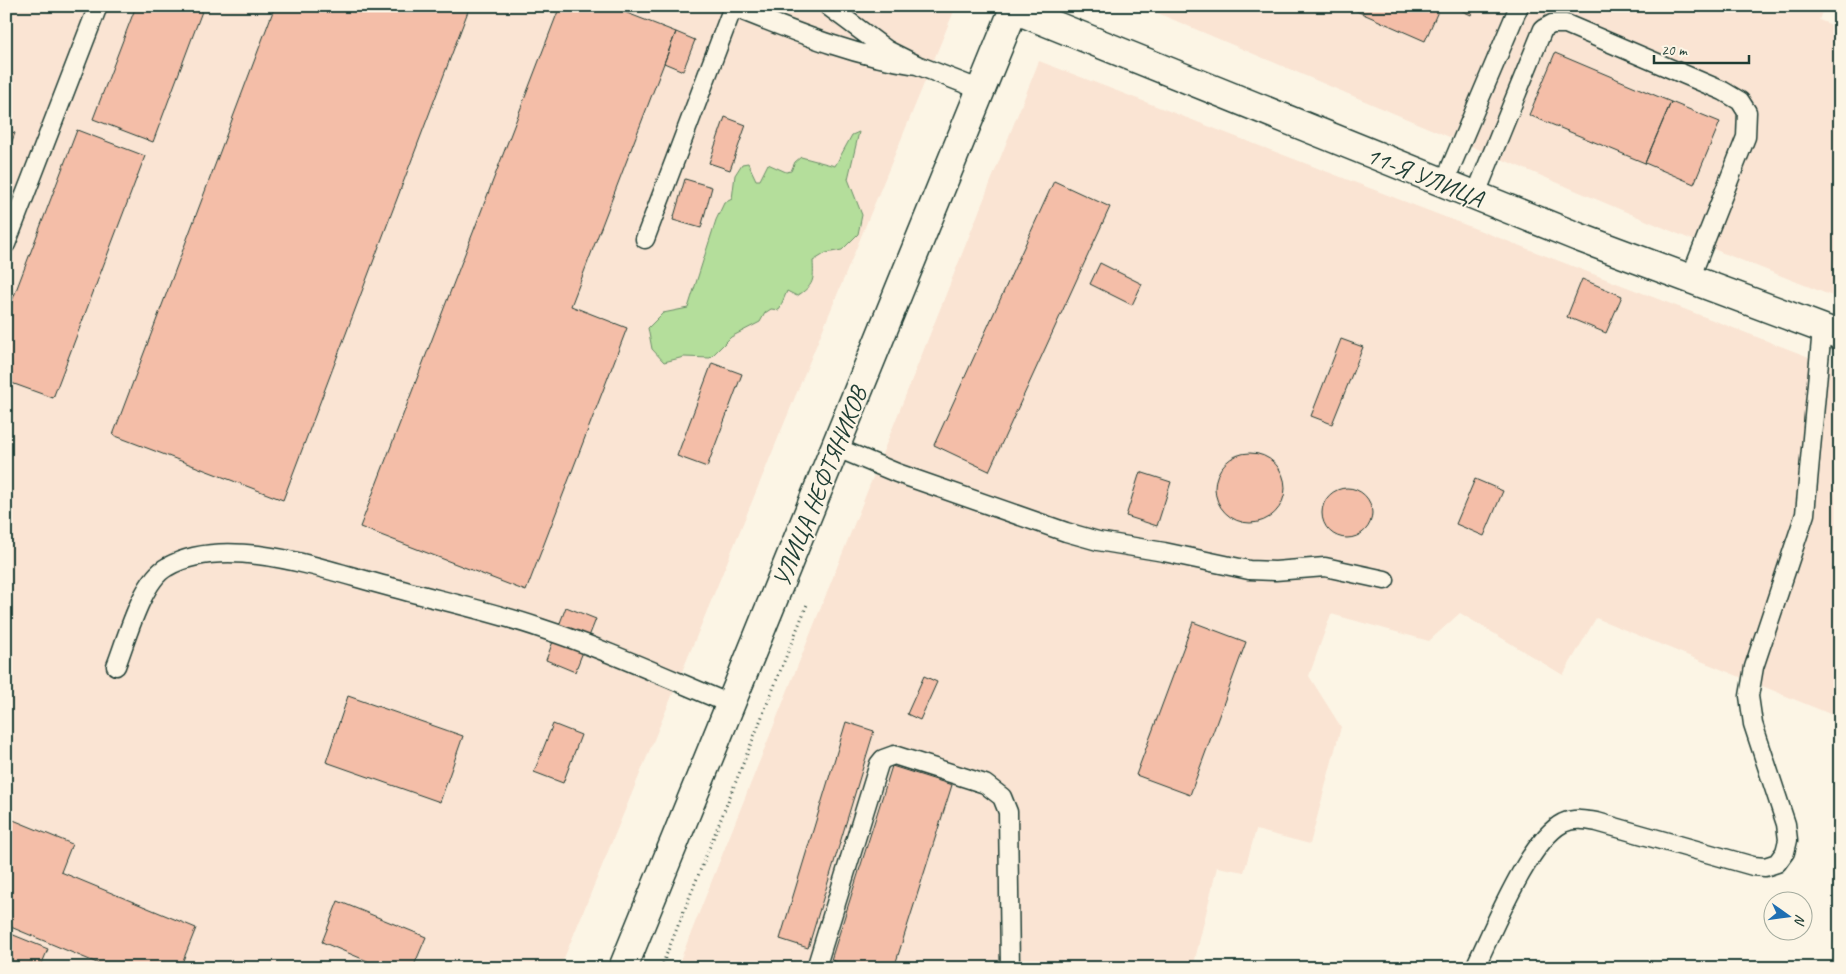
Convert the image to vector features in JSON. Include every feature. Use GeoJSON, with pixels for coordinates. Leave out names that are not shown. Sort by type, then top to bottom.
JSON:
{"type":"FeatureCollection","features":[{"type":"Feature","properties":{"kind":"street","name":"11-Я УЛИЦА"},"geometry":{"type":"LineString","coordinates":[[1014,8],[1476,196],[1831,332]]}},
{"type":"Feature","properties":{"kind":"street","name":"УЛИЦА НЕФТЯНИКОВ"},"geometry":{"type":"LineString","coordinates":[[622,968],[1014,8]]}},
{"type":"Feature","properties":{"kind":"lane"},"geometry":{"type":"LineString","coordinates":[[6,244],[98,6]]}},
{"type":"Feature","properties":{"kind":"lane"},"geometry":{"type":"LineString","coordinates":[[828,6],[887,50],[917,65],[981,90]]}},
{"type":"Feature","properties":{"kind":"lane"},"geometry":{"type":"LineString","coordinates":[[1444,183],[1519,6]]}},
{"type":"Feature","properties":{"kind":"lane"},"geometry":{"type":"LineString","coordinates":[[645,239],[732,7],[814,39],[881,60],[917,65]]}},
{"type":"Feature","properties":{"kind":"lane"},"geometry":{"type":"LineString","coordinates":[[1476,196],[1543,29],[1552,24],[1566,24],[1723,91],[1740,102],[1747,112],[1746,137],[1690,279]]}},
{"type":"Feature","properties":{"kind":"lane"},"geometry":{"type":"LineString","coordinates":[[1476,966],[1520,876],[1546,837],[1563,823],[1580,819],[1597,822],[1753,866],[1764,867],[1777,863],[1785,852],[1788,840],[1786,824],[1759,747],[1749,696],[1754,667],[1805,514],[1831,332]]}},
{"type":"Feature","properties":{"kind":"lane"},"geometry":{"type":"LineString","coordinates":[[835,446],[897,473],[1066,532],[1098,541],[1164,552],[1249,570],[1275,571],[1325,567],[1385,580]]}},
{"type":"Feature","properties":{"kind":"lane"},"geometry":{"type":"LineString","coordinates":[[116,666],[148,586],[164,568],[187,557],[214,553],[258,555],[317,567],[539,627],[730,704]]}},
{"type":"Feature","properties":{"kind":"lane"},"geometry":{"type":"LineString","coordinates":[[816,968],[879,764],[883,758],[894,755],[985,784],[1002,797],[1008,812],[1010,968]]}},
{"type":"Feature","properties":{"kind":"shaded area"},"geometry":{"type":"Polygon","coordinates":[[[6,6],[956,6],[560,968],[6,968],[6,6]]]}},
{"type":"Feature","properties":{"kind":"shaded area"},"geometry":{"type":"Polygon","coordinates":[[[1141,6],[1824,6],[1819,20],[1840,28],[1840,299],[1723,253],[1141,6]]]}},
{"type":"Feature","properties":{"kind":"shaded area"},"geometry":{"type":"Polygon","coordinates":[[[1039,61],[1840,369],[1840,718],[1596,618],[1563,675],[1460,613],[1429,641],[1331,614],[1309,676],[1341,727],[1310,844],[1256,830],[1244,872],[1217,867],[1193,968],[677,968],[1039,61]]]}},
{"type":"Feature","properties":{"kind":"green space"},"geometry":{"type":"Polygon","coordinates":[[[859,132],[848,179],[862,215],[858,234],[842,250],[826,253],[813,261],[813,278],[807,289],[797,296],[787,291],[779,310],[771,309],[765,313],[760,322],[731,337],[710,358],[684,357],[664,362],[652,349],[648,328],[663,313],[688,308],[716,220],[724,203],[732,199],[735,175],[742,164],[748,163],[756,180],[760,180],[768,164],[786,172],[791,171],[795,162],[801,157],[835,166],[852,135],[859,132]]]}},
{"type":"Feature","properties":{"kind":"building"},"geometry":{"type":"Polygon","coordinates":[[[136,6],[204,6],[153,142],[93,119],[136,6]]]}},
{"type":"Feature","properties":{"kind":"building"},"geometry":{"type":"Polygon","coordinates":[[[275,6],[470,6],[283,500],[113,435],[275,6]]]}},
{"type":"Feature","properties":{"kind":"building"},"geometry":{"type":"Polygon","coordinates":[[[560,6],[609,6],[676,32],[571,306],[627,328],[526,591],[360,527],[560,6]]]}},
{"type":"Feature","properties":{"kind":"building"},"geometry":{"type":"Polygon","coordinates":[[[1345,6],[1434,6],[1439,9],[1425,41],[1345,6]]]}},
{"type":"Feature","properties":{"kind":"building"},"geometry":{"type":"Polygon","coordinates":[[[1452,6],[1475,6],[1471,15],[1452,6]]]}},
{"type":"Feature","properties":{"kind":"building"},"geometry":{"type":"Polygon","coordinates":[[[676,32],[695,40],[683,71],[664,63],[676,32]]]}},
{"type":"Feature","properties":{"kind":"building"},"geometry":{"type":"Polygon","coordinates":[[[1555,53],[1671,102],[1645,163],[1529,115],[1555,53]]]}},
{"type":"Feature","properties":{"kind":"building"},"geometry":{"type":"Polygon","coordinates":[[[1671,102],[1720,122],[1694,184],[1645,163],[1671,102]]]}},
{"type":"Feature","properties":{"kind":"building"},"geometry":{"type":"Polygon","coordinates":[[[725,117],[746,125],[730,170],[709,163],[725,117]]]}},
{"type":"Feature","properties":{"kind":"building"},"geometry":{"type":"Polygon","coordinates":[[[6,130],[15,133],[6,157],[6,130]]]}},
{"type":"Feature","properties":{"kind":"building"},"geometry":{"type":"Polygon","coordinates":[[[77,130],[145,156],[53,398],[6,381],[6,317],[77,130]]]}},
{"type":"Feature","properties":{"kind":"building"},"geometry":{"type":"Polygon","coordinates":[[[685,179],[712,187],[701,228],[673,220],[685,179]]]}},
{"type":"Feature","properties":{"kind":"building"},"geometry":{"type":"Polygon","coordinates":[[[1054,181],[1110,207],[989,471],[934,445],[1054,181]]]}},
{"type":"Feature","properties":{"kind":"building"},"geometry":{"type":"Polygon","coordinates":[[[1100,263],[1142,284],[1132,305],[1090,284],[1100,263]]]}},
{"type":"Feature","properties":{"kind":"building"},"geometry":{"type":"Polygon","coordinates":[[[1582,279],[1622,296],[1606,333],[1567,317],[1582,279]]]}},
{"type":"Feature","properties":{"kind":"building"},"geometry":{"type":"Polygon","coordinates":[[[1341,339],[1363,347],[1332,424],[1311,416],[1341,339]]]}},
{"type":"Feature","properties":{"kind":"building"},"geometry":{"type":"Polygon","coordinates":[[[712,363],[742,374],[707,467],[677,456],[712,363]]]}},
{"type":"Feature","properties":{"kind":"building"},"geometry":{"type":"Polygon","coordinates":[[[1243,453],[1257,453],[1270,459],[1279,468],[1285,481],[1283,501],[1275,513],[1257,523],[1243,523],[1230,517],[1221,508],[1215,495],[1215,481],[1221,468],[1230,459],[1243,453]]]}},
{"type":"Feature","properties":{"kind":"building"},"geometry":{"type":"Polygon","coordinates":[[[1140,472],[1171,482],[1157,526],[1126,516],[1140,472]]]}},
{"type":"Feature","properties":{"kind":"building"},"geometry":{"type":"Polygon","coordinates":[[[1475,479],[1503,491],[1484,536],[1456,524],[1475,479]]]}},
{"type":"Feature","properties":{"kind":"building"},"geometry":{"type":"Polygon","coordinates":[[[1347,488],[1361,492],[1368,499],[1372,513],[1368,527],[1361,534],[1347,538],[1333,534],[1326,527],[1322,513],[1326,499],[1333,492],[1347,488]]]}},
{"type":"Feature","properties":{"kind":"building"},"geometry":{"type":"Polygon","coordinates":[[[566,607],[596,619],[575,672],[546,660],[566,607]]]}},
{"type":"Feature","properties":{"kind":"building"},"geometry":{"type":"Polygon","coordinates":[[[1193,622],[1246,642],[1190,795],[1136,775],[1193,622]]]}},
{"type":"Feature","properties":{"kind":"building"},"geometry":{"type":"Polygon","coordinates":[[[924,676],[937,682],[920,720],[907,714],[924,676]]]}},
{"type":"Feature","properties":{"kind":"building"},"geometry":{"type":"Polygon","coordinates":[[[348,696],[463,736],[440,802],[326,762],[348,696]]]}},
{"type":"Feature","properties":{"kind":"building"},"geometry":{"type":"Polygon","coordinates":[[[846,722],[874,731],[808,948],[780,939],[846,722]]]}},
{"type":"Feature","properties":{"kind":"building"},"geometry":{"type":"Polygon","coordinates":[[[553,724],[581,735],[563,783],[534,772],[553,724]]]}},
{"type":"Feature","properties":{"kind":"building"},"geometry":{"type":"Polygon","coordinates":[[[892,766],[952,785],[894,968],[855,968],[831,960],[892,766]]]}},
{"type":"Feature","properties":{"kind":"building"},"geometry":{"type":"Polygon","coordinates":[[[6,817],[72,844],[61,872],[196,928],[180,968],[109,968],[6,925],[6,817]]]}},
{"type":"Feature","properties":{"kind":"building"},"geometry":{"type":"Polygon","coordinates":[[[338,901],[426,937],[413,968],[384,968],[322,942],[338,901]]]}},
{"type":"Feature","properties":{"kind":"building"},"geometry":{"type":"Polygon","coordinates":[[[6,932],[48,949],[40,968],[6,968],[6,932]]]}},
{"type":"Feature","properties":{"kind":"building"},"geometry":{"type":"Polygon","coordinates":[[[294,963],[305,968],[293,968],[294,963]]]}}]}
